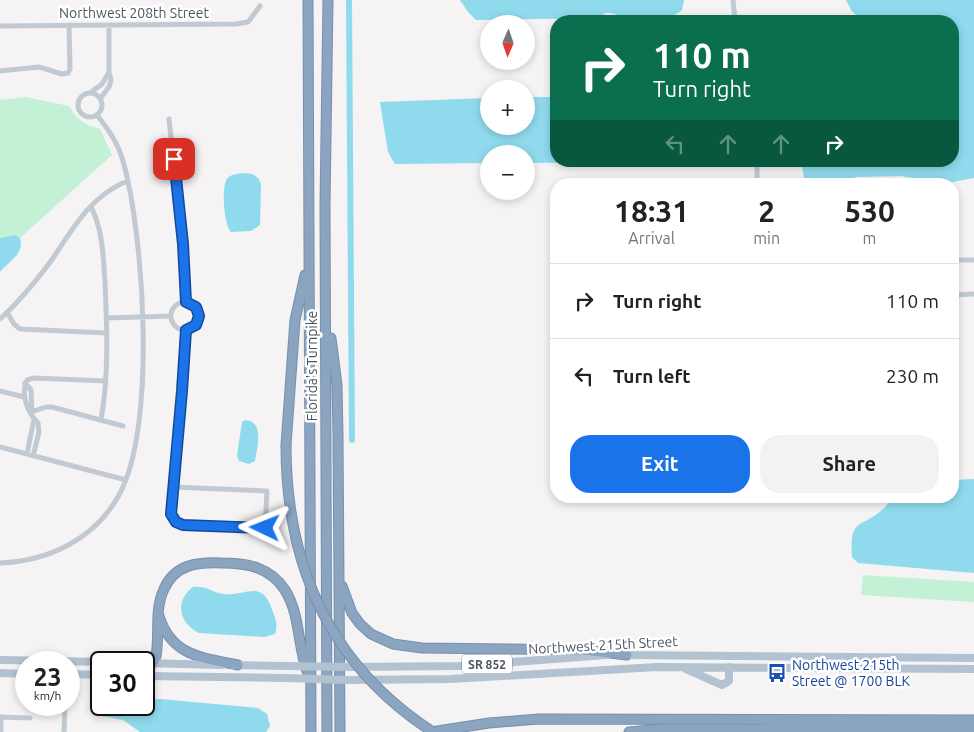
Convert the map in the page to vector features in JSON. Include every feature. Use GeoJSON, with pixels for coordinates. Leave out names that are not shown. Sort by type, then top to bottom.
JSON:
{"type":"FeatureCollection","features":[{"type":"Feature","properties":{"kind":"highway","name":"Florida's Turnpike"},"geometry":{"type":"LineString","coordinates":[[308,0],[311,732]]}},
{"type":"Feature","properties":{"kind":"highway","name":"Florida's Turnpike"},"geometry":{"type":"LineString","coordinates":[[327,732],[326,106],[328,0]]}},
{"type":"Feature","properties":{"kind":"highway"},"geometry":{"type":"LineString","coordinates":[[309,261],[295,320],[286,445],[287,494],[294,540],[301,564],[322,613],[350,656],[369,679],[400,708],[432,732],[489,723],[538,719],[974,720]]}},
{"type":"Feature","properties":{"kind":"highway"},"geometry":{"type":"LineString","coordinates":[[326,301],[337,385],[340,732]]}},
{"type":"Feature","properties":{"kind":"highway"},"geometry":{"type":"LineString","coordinates":[[155,653],[160,599],[164,588],[175,573],[186,566],[201,563],[245,564],[260,568],[278,580],[290,599],[298,621],[303,661],[311,681]]}},
{"type":"Feature","properties":{"kind":"highway"},"geometry":{"type":"LineString","coordinates":[[339,579],[349,606],[360,624],[371,634],[394,644],[422,648],[584,650],[627,654]]}},
{"type":"Feature","properties":{"kind":"highway"},"geometry":{"type":"LineString","coordinates":[[159,614],[166,634],[183,650],[206,659],[238,665]]}},
{"type":"Feature","properties":{"kind":"highway"},"geometry":{"type":"LineString","coordinates":[[629,732],[671,729],[974,728]]}},
{"type":"Feature","properties":{"kind":"main road","name":"Northwest 215th Street"},"geometry":{"type":"LineString","coordinates":[[155,663],[346,667],[460,666],[627,654],[974,658]]}},
{"type":"Feature","properties":{"kind":"main road"},"geometry":{"type":"LineString","coordinates":[[0,660],[90,662]]}},
{"type":"Feature","properties":{"kind":"main road","name":"Northwest 215th Street"},"geometry":{"type":"LineString","coordinates":[[155,676],[346,680],[446,679],[595,669],[679,667],[974,669]]}},
{"type":"Feature","properties":{"kind":"main road"},"geometry":{"type":"LineString","coordinates":[[679,667],[722,685],[729,681],[729,667]]}},
{"type":"Feature","properties":{"kind":"main road"},"geometry":{"type":"LineString","coordinates":[[0,673],[15,674]]}},
{"type":"Feature","properties":{"kind":"street"},"geometry":{"type":"LineString","coordinates":[[733,0],[734,15]]}},
{"type":"Feature","properties":{"kind":"street","name":"Northwest 208th Street"},"geometry":{"type":"LineString","coordinates":[[0,26],[236,24],[248,22],[260,6]]}},
{"type":"Feature","properties":{"kind":"street"},"geometry":{"type":"LineString","coordinates":[[0,71],[39,67],[62,74],[68,73],[70,69],[69,25]]}},
{"type":"Feature","properties":{"kind":"street"},"geometry":{"type":"LineString","coordinates":[[100,99],[109,88],[111,80],[109,72],[109,25]]}},
{"type":"Feature","properties":{"kind":"street"},"geometry":{"type":"LineString","coordinates":[[97,115],[86,116],[78,107],[83,96],[102,84],[109,72]]}},
{"type":"Feature","properties":{"kind":"street"},"geometry":{"type":"LineString","coordinates":[[90,93],[100,99],[102,106],[97,115]]}},
{"type":"Feature","properties":{"kind":"street"},"geometry":{"type":"LineString","coordinates":[[0,563],[35,559],[66,547],[85,535],[110,510],[126,480],[135,446],[140,406],[142,317],[136,227],[128,182],[118,148],[110,132],[97,115]]}},
{"type":"Feature","properties":{"kind":"street"},"geometry":{"type":"LineString","coordinates":[[169,119],[183,244],[186,302]]}},
{"type":"Feature","properties":{"kind":"street"},"geometry":{"type":"LineString","coordinates":[[0,319],[35,282],[81,216],[117,186],[128,182]]}},
{"type":"Feature","properties":{"kind":"street"},"geometry":{"type":"LineString","coordinates":[[91,207],[99,226],[103,254],[107,333],[106,381],[101,420]]}},
{"type":"Feature","properties":{"kind":"street"},"geometry":{"type":"LineString","coordinates":[[959,260],[974,260]]}},
{"type":"Feature","properties":{"kind":"street"},"geometry":{"type":"LineString","coordinates":[[959,294],[974,294]]}},
{"type":"Feature","properties":{"kind":"street"},"geometry":{"type":"LineString","coordinates":[[186,302],[175,307],[172,316],[175,325],[186,330]]}},
{"type":"Feature","properties":{"kind":"street"},"geometry":{"type":"LineString","coordinates":[[186,302],[196,307],[199,316],[196,325],[186,330]]}},
{"type":"Feature","properties":{"kind":"street"},"geometry":{"type":"LineString","coordinates":[[7,312],[14,324],[20,329],[107,333]]}},
{"type":"Feature","properties":{"kind":"street"},"geometry":{"type":"LineString","coordinates":[[106,318],[172,316]]}},
{"type":"Feature","properties":{"kind":"street"},"geometry":{"type":"LineString","coordinates":[[174,487],[267,491],[265,528],[183,525],[176,522],[171,514],[186,330]]}},
{"type":"Feature","properties":{"kind":"street"},"geometry":{"type":"LineString","coordinates":[[32,412],[23,391],[27,380],[34,378],[106,381]]}},
{"type":"Feature","properties":{"kind":"street"},"geometry":{"type":"LineString","coordinates":[[25,383],[30,390],[32,412],[34,419],[38,423],[39,432],[33,456]]}},
{"type":"Feature","properties":{"kind":"street"},"geometry":{"type":"LineString","coordinates":[[0,391],[24,397]]}},
{"type":"Feature","properties":{"kind":"street"},"geometry":{"type":"LineString","coordinates":[[32,412],[46,407],[123,426]]}},
{"type":"Feature","properties":{"kind":"street"},"geometry":{"type":"LineString","coordinates":[[27,454],[34,419]]}},
{"type":"Feature","properties":{"kind":"street"},"geometry":{"type":"LineString","coordinates":[[0,447],[126,480]]}},
{"type":"Feature","properties":{"kind":"street"},"geometry":{"type":"LineString","coordinates":[[64,716],[64,732]]}},
{"type":"Feature","properties":{"kind":"street"},"geometry":{"type":"LineString","coordinates":[[1,732],[0,717],[30,718]]}},
{"type":"Feature","properties":{"kind":"green space"},"geometry":{"type":"Polygon","coordinates":[[[26,97],[69,106],[82,121],[100,129],[112,155],[20,238],[15,235],[0,238],[0,100],[26,97]]]}},
{"type":"Feature","properties":{"kind":"green space"},"geometry":{"type":"Polygon","coordinates":[[[863,575],[974,582],[974,602],[861,595],[863,575]]]}},
{"type":"Feature","properties":{"kind":"water"},"geometry":{"type":"Polygon","coordinates":[[[460,0],[684,0],[682,10],[674,15],[618,15],[605,13],[602,15],[550,15],[550,19],[535,19],[535,15],[480,15],[480,20],[476,20],[460,0]]]}},
{"type":"Feature","properties":{"kind":"water"},"geometry":{"type":"Polygon","coordinates":[[[846,0],[974,0],[974,178],[959,181],[959,178],[914,178],[901,176],[804,178],[802,167],[959,167],[959,15],[856,15],[846,0]]]}},
{"type":"Feature","properties":{"kind":"water"},"geometry":{"type":"Polygon","coordinates":[[[535,97],[550,97],[550,163],[535,163],[535,145],[480,145],[480,163],[395,164],[388,152],[380,102],[480,98],[480,135],[535,135],[535,97]]]}},
{"type":"Feature","properties":{"kind":"water"},"geometry":{"type":"Polygon","coordinates":[[[246,173],[255,176],[261,184],[260,225],[251,231],[231,232],[225,214],[225,183],[227,179],[235,174],[246,173]]]}},
{"type":"Feature","properties":{"kind":"water"},"geometry":{"type":"Polygon","coordinates":[[[15,235],[20,238],[20,249],[0,272],[0,238],[15,235]]]}},
{"type":"Feature","properties":{"kind":"water"},"geometry":{"type":"Polygon","coordinates":[[[245,420],[251,421],[255,425],[258,436],[255,461],[249,464],[239,461],[237,455],[242,422],[245,420]]]}},
{"type":"Feature","properties":{"kind":"water"},"geometry":{"type":"Polygon","coordinates":[[[974,479],[974,573],[858,563],[852,557],[852,535],[855,530],[888,503],[959,503],[959,480],[974,479]]]}},
{"type":"Feature","properties":{"kind":"water"},"geometry":{"type":"Polygon","coordinates":[[[193,587],[205,588],[223,594],[252,591],[264,595],[269,601],[276,620],[275,634],[265,637],[199,633],[192,629],[183,618],[181,605],[187,593],[193,587]]]}},
{"type":"Feature","properties":{"kind":"water"},"geometry":{"type":"Polygon","coordinates":[[[155,699],[160,699],[258,708],[267,714],[270,726],[266,732],[140,732],[123,720],[102,716],[155,716],[155,699]]]}},
{"type":"Feature","properties":{"kind":"waterway"},"geometry":{"type":"LineString","coordinates":[[349,0],[352,440]]}},
{"type":"Feature","properties":{"kind":"place","name":"Northwest 215th Street @ 1700 BLK"},"geometry":{"type":"Point","coordinates":[777,673]}},
{"type":"Feature","properties":{"kind":"route"},"geometry":{"type":"LineString","coordinates":[[174,159],[183,244],[186,302],[196,307],[199,316],[196,325],[186,330],[172,519],[183,525],[265,528]]}}]}
